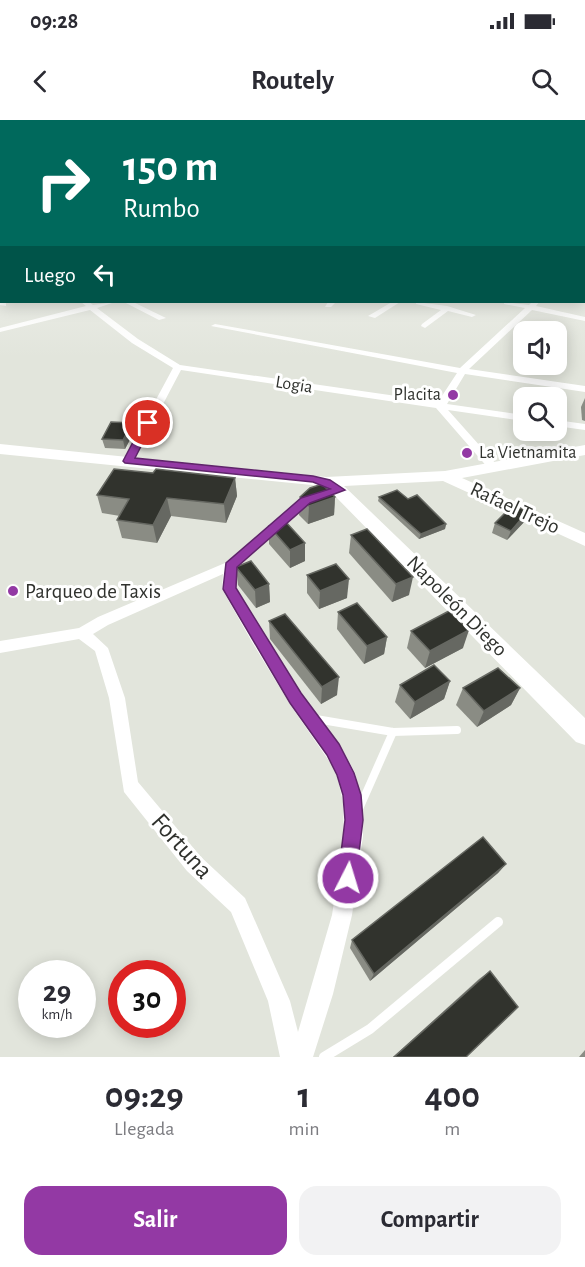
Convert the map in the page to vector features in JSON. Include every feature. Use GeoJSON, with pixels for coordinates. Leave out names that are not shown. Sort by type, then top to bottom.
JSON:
{"type":"FeatureCollection","features":[{"type":"Feature","properties":{"kind":"main road"},"geometry":{"type":"LineString","coordinates":[[0,449],[128,461],[333,486],[446,476],[585,450]]}},
{"type":"Feature","properties":{"kind":"main road","name":"Rafael Trejo"},"geometry":{"type":"LineString","coordinates":[[446,476],[585,540]]}},
{"type":"Feature","properties":{"kind":"main road","name":"Napoleón Diego"},"geometry":{"type":"LineString","coordinates":[[333,486],[585,734]]}},
{"type":"Feature","properties":{"kind":"street"},"geometry":{"type":"LineString","coordinates":[[130,303],[162,318]]}},
{"type":"Feature","properties":{"kind":"street"},"geometry":{"type":"LineString","coordinates":[[372,315],[394,303]]}},
{"type":"Feature","properties":{"kind":"street"},"geometry":{"type":"LineString","coordinates":[[424,303],[472,315]]}},
{"type":"Feature","properties":{"kind":"street"},"geometry":{"type":"LineString","coordinates":[[0,330],[88,304]]}},
{"type":"Feature","properties":{"kind":"street","name":"Logia"},"geometry":{"type":"LineString","coordinates":[[88,304],[135,341],[178,367],[513,417]]}},
{"type":"Feature","properties":{"kind":"street"},"geometry":{"type":"LineString","coordinates":[[493,467],[440,407],[462,371],[533,304],[585,319]]}},
{"type":"Feature","properties":{"kind":"street"},"geometry":{"type":"LineString","coordinates":[[424,326],[447,308]]}},
{"type":"Feature","properties":{"kind":"street"},"geometry":{"type":"LineString","coordinates":[[214,326],[462,371],[585,389]]}},
{"type":"Feature","properties":{"kind":"street"},"geometry":{"type":"LineString","coordinates":[[128,461],[178,367]]}},
{"type":"Feature","properties":{"kind":"street"},"geometry":{"type":"LineString","coordinates":[[567,425],[585,427]]}},
{"type":"Feature","properties":{"kind":"street"},"geometry":{"type":"LineString","coordinates":[[0,647],[82,633],[114,616],[230,566],[305,500],[333,486]]}},
{"type":"Feature","properties":{"kind":"street"},"geometry":{"type":"LineString","coordinates":[[230,566],[229,589],[308,718],[333,749],[346,773],[352,795],[354,820],[348,878],[338,934],[301,1057]]}},
{"type":"Feature","properties":{"kind":"street","name":"Fortuna"},"geometry":{"type":"LineString","coordinates":[[82,633],[101,648],[117,698],[130,786],[194,864],[238,905],[279,1001],[292,1057]]}},
{"type":"Feature","properties":{"kind":"lane"},"geometry":{"type":"LineString","coordinates":[[308,718],[393,732],[457,730]]}},
{"type":"Feature","properties":{"kind":"lane"},"geometry":{"type":"LineString","coordinates":[[354,820],[393,732]]}},
{"type":"Feature","properties":{"kind":"lane"},"geometry":{"type":"LineString","coordinates":[[324,1057],[370,1029],[498,922]]}},
{"type":"Feature","properties":{"kind":"building"},"geometry":{"type":"Polygon","coordinates":[[[111,422],[132,423],[123,440],[102,439],[111,422]]]}},
{"type":"Feature","properties":{"kind":"building"},"geometry":{"type":"Polygon","coordinates":[[[114,469],[153,473],[156,469],[235,478],[224,504],[167,498],[153,525],[117,520],[129,499],[97,495],[114,469]]]}},
{"type":"Feature","properties":{"kind":"building"},"geometry":{"type":"Polygon","coordinates":[[[322,484],[335,497],[309,506],[300,497],[310,488],[322,484]]]}},
{"type":"Feature","properties":{"kind":"building"},"geometry":{"type":"Polygon","coordinates":[[[397,490],[408,499],[417,495],[446,524],[421,534],[379,497],[397,490]]]}},
{"type":"Feature","properties":{"kind":"building"},"geometry":{"type":"Polygon","coordinates":[[[513,505],[528,511],[511,531],[495,523],[513,505]]]}},
{"type":"Feature","properties":{"kind":"building"},"geometry":{"type":"Polygon","coordinates":[[[284,520],[305,543],[290,550],[269,526],[284,520]]]}},
{"type":"Feature","properties":{"kind":"building"},"geometry":{"type":"Polygon","coordinates":[[[367,529],[413,577],[396,584],[351,535],[367,529]]]}},
{"type":"Feature","properties":{"kind":"building"},"geometry":{"type":"Polygon","coordinates":[[[251,561],[269,584],[255,590],[236,567],[251,561]]]}},
{"type":"Feature","properties":{"kind":"building"},"geometry":{"type":"Polygon","coordinates":[[[336,564],[349,579],[320,591],[307,575],[336,564]]]}},
{"type":"Feature","properties":{"kind":"building"},"geometry":{"type":"Polygon","coordinates":[[[357,603],[387,637],[367,646],[338,612],[357,603]]]}},
{"type":"Feature","properties":{"kind":"building"},"geometry":{"type":"Polygon","coordinates":[[[449,611],[469,630],[430,651],[411,631],[449,611]]]}},
{"type":"Feature","properties":{"kind":"building"},"geometry":{"type":"Polygon","coordinates":[[[285,614],[339,677],[322,687],[269,621],[285,614]]]}},
{"type":"Feature","properties":{"kind":"building"},"geometry":{"type":"Polygon","coordinates":[[[434,665],[450,681],[415,702],[400,685],[434,665]]]}},
{"type":"Feature","properties":{"kind":"building"},"geometry":{"type":"Polygon","coordinates":[[[498,668],[520,688],[484,711],[463,688],[498,668]]]}},
{"type":"Feature","properties":{"kind":"building"},"geometry":{"type":"Polygon","coordinates":[[[483,837],[506,864],[374,974],[352,940],[483,837]]]}},
{"type":"Feature","properties":{"kind":"building"},"geometry":{"type":"Polygon","coordinates":[[[490,971],[518,1007],[466,1057],[394,1057],[490,971]]]}},
{"type":"Feature","properties":{"kind":"place","name":"Placita"},"geometry":{"type":"Point","coordinates":[453,395]}},
{"type":"Feature","properties":{"kind":"place","name":"La Vietnamita"},"geometry":{"type":"Point","coordinates":[467,453]}},
{"type":"Feature","properties":{"kind":"place","name":"Parqueo de Taxis"},"geometry":{"type":"Point","coordinates":[13,591]}},
{"type":"Feature","properties":{"kind":"route"},"geometry":{"type":"LineString","coordinates":[[148,423],[128,461],[313,479],[326,482],[339,490],[305,500],[230,566],[229,589],[308,718],[333,749],[346,773],[352,795],[354,820],[348,878]]}}]}
